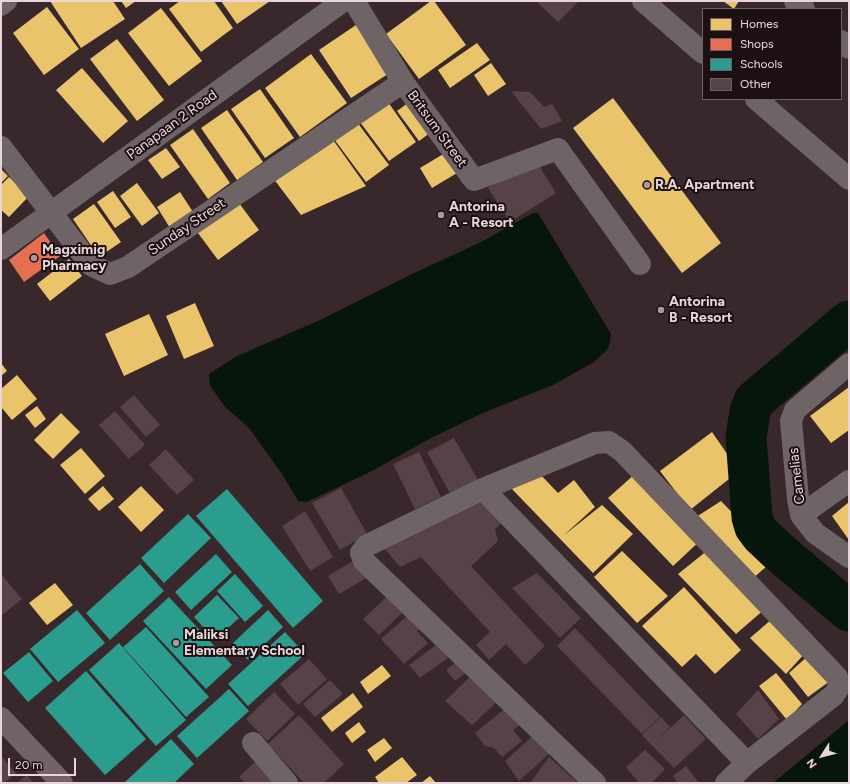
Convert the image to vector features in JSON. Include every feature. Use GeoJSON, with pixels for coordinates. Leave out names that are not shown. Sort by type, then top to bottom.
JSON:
{"type":"FeatureCollection","features":[{"type":"Feature","properties":{"kind":"main road"},"geometry":{"type":"LineString","coordinates":[[1,718],[62,783]]}},
{"type":"Feature","properties":{"kind":"street"},"geometry":{"type":"LineString","coordinates":[[1,5],[6,1]]}},
{"type":"Feature","properties":{"kind":"street","name":"Panapaan 2 Road"},"geometry":{"type":"LineString","coordinates":[[1,250],[25,231],[52,213],[343,1]]}},
{"type":"Feature","properties":{"kind":"street","name":"Britsum Street"},"geometry":{"type":"LineString","coordinates":[[354,1],[403,82],[474,180],[558,149],[640,264]]}},
{"type":"Feature","properties":{"kind":"street"},"geometry":{"type":"LineString","coordinates":[[643,1],[702,52]]}},
{"type":"Feature","properties":{"kind":"street"},"geometry":{"type":"LineString","coordinates":[[795,1],[803,8]]}},
{"type":"Feature","properties":{"kind":"street","name":"Sunday Street"},"geometry":{"type":"LineString","coordinates":[[1,147],[91,265],[110,274],[128,267],[403,82]]}},
{"type":"Feature","properties":{"kind":"street"},"geometry":{"type":"LineString","coordinates":[[757,100],[849,179]]}},
{"type":"Feature","properties":{"kind":"street","name":"Camelias"},"geometry":{"type":"LineString","coordinates":[[849,364],[803,402],[795,410],[790,421],[798,499],[802,516],[815,533],[849,557]]}},
{"type":"Feature","properties":{"kind":"street"},"geometry":{"type":"LineString","coordinates":[[595,783],[364,562],[361,553],[366,546],[484,489],[595,443],[609,442],[622,451],[837,677],[839,687],[834,695],[747,763],[726,783]]}},
{"type":"Feature","properties":{"kind":"street"},"geometry":{"type":"LineString","coordinates":[[802,516],[849,481]]}},
{"type":"Feature","properties":{"kind":"street"},"geometry":{"type":"LineString","coordinates":[[484,489],[747,763]]}},
{"type":"Feature","properties":{"kind":"street"},"geometry":{"type":"LineString","coordinates":[[253,743],[287,783]]}},
{"type":"Feature","properties":{"kind":"shaded area"},"geometry":{"type":"Polygon","coordinates":[[[533,213],[538,213],[611,334],[610,343],[607,350],[594,362],[553,385],[483,413],[433,437],[372,471],[307,502],[298,501],[282,474],[249,428],[226,408],[210,386],[209,374],[237,356],[320,320],[410,275],[481,242],[533,213]]]}},
{"type":"Feature","properties":{"kind":"shaded area"},"geometry":{"type":"Polygon","coordinates":[[[849,720],[849,783],[773,783],[849,720]]]}},
{"type":"Feature","properties":{"kind":"building: Homes"},"geometry":{"type":"Polygon","coordinates":[[[50,1],[113,1],[125,19],[81,48],[50,1]]]}},
{"type":"Feature","properties":{"kind":"building: Homes"},"geometry":{"type":"Polygon","coordinates":[[[121,1],[136,1],[126,8],[121,1]]]}},
{"type":"Feature","properties":{"kind":"building: Homes"},"geometry":{"type":"Polygon","coordinates":[[[180,1],[214,1],[233,28],[201,52],[169,9],[180,1]]]}},
{"type":"Feature","properties":{"kind":"building: Homes"},"geometry":{"type":"Polygon","coordinates":[[[221,1],[270,1],[237,24],[221,1]]]}},
{"type":"Feature","properties":{"kind":"building: Homes"},"geometry":{"type":"Polygon","coordinates":[[[431,1],[434,1],[466,45],[419,79],[386,34],[431,1]]]}},
{"type":"Feature","properties":{"kind":"building: Homes"},"geometry":{"type":"Polygon","coordinates":[[[723,1],[739,1],[735,8],[723,1]]]}},
{"type":"Feature","properties":{"kind":"building: Homes"},"geometry":{"type":"Polygon","coordinates":[[[47,7],[79,49],[44,75],[13,33],[47,7]]]}},
{"type":"Feature","properties":{"kind":"building: Homes"},"geometry":{"type":"Polygon","coordinates":[[[161,8],[202,61],[169,86],[128,33],[161,8]]]}},
{"type":"Feature","properties":{"kind":"building: Homes"},"geometry":{"type":"Polygon","coordinates":[[[356,25],[388,74],[351,98],[319,50],[356,25]]]}},
{"type":"Feature","properties":{"kind":"building: Homes"},"geometry":{"type":"Polygon","coordinates":[[[117,39],[164,100],[137,121],[90,59],[117,39]]]}},
{"type":"Feature","properties":{"kind":"building: Homes"},"geometry":{"type":"Polygon","coordinates":[[[477,43],[490,60],[450,88],[438,70],[477,43]]]}},
{"type":"Feature","properties":{"kind":"building: Homes"},"geometry":{"type":"Polygon","coordinates":[[[311,54],[347,103],[300,137],[265,88],[311,54]]]}},
{"type":"Feature","properties":{"kind":"building: Homes"},"geometry":{"type":"Polygon","coordinates":[[[491,63],[506,84],[488,96],[474,75],[491,63]]]}},
{"type":"Feature","properties":{"kind":"building: Homes"},"geometry":{"type":"Polygon","coordinates":[[[82,68],[128,121],[103,143],[56,90],[82,68]]]}},
{"type":"Feature","properties":{"kind":"building: Homes"},"geometry":{"type":"Polygon","coordinates":[[[260,89],[294,138],[265,158],[231,109],[260,89]]]}},
{"type":"Feature","properties":{"kind":"building: Homes","name":"R.A. Apartment"},"geometry":{"type":"Polygon","coordinates":[[[613,98],[721,243],[682,273],[573,128],[613,98]]]}},
{"type":"Feature","properties":{"kind":"building: Homes"},"geometry":{"type":"Polygon","coordinates":[[[412,100],[434,130],[419,141],[397,111],[412,100]]]}},
{"type":"Feature","properties":{"kind":"building: Homes"},"geometry":{"type":"Polygon","coordinates":[[[388,102],[416,142],[389,161],[360,122],[388,102]]]}},
{"type":"Feature","properties":{"kind":"building: Homes"},"geometry":{"type":"Polygon","coordinates":[[[227,110],[263,162],[237,180],[201,128],[227,110]]]}},
{"type":"Feature","properties":{"kind":"building: Homes"},"geometry":{"type":"Polygon","coordinates":[[[357,122],[389,165],[366,182],[334,139],[357,122]]]}},
{"type":"Feature","properties":{"kind":"building: Homes"},"geometry":{"type":"Polygon","coordinates":[[[193,129],[230,183],[208,199],[170,145],[193,129]]]}},
{"type":"Feature","properties":{"kind":"building: Homes"},"geometry":{"type":"Polygon","coordinates":[[[331,137],[366,186],[301,215],[273,178],[331,137]]]}},
{"type":"Feature","properties":{"kind":"building: Homes"},"geometry":{"type":"Polygon","coordinates":[[[166,148],[180,167],[162,179],[148,160],[166,148]]]}},
{"type":"Feature","properties":{"kind":"building: Homes"},"geometry":{"type":"Polygon","coordinates":[[[445,153],[457,173],[432,188],[420,168],[445,153]]]}},
{"type":"Feature","properties":{"kind":"building: Homes"},"geometry":{"type":"Polygon","coordinates":[[[1,169],[8,176],[1,183],[1,169]]]}},
{"type":"Feature","properties":{"kind":"building: Homes"},"geometry":{"type":"Polygon","coordinates":[[[9,177],[29,196],[9,217],[1,210],[1,185],[9,177]]]}},
{"type":"Feature","properties":{"kind":"building: Homes"},"geometry":{"type":"Polygon","coordinates":[[[137,183],[159,213],[142,226],[120,196],[137,183]]]}},
{"type":"Feature","properties":{"kind":"building: Homes"},"geometry":{"type":"Polygon","coordinates":[[[113,191],[131,217],[115,228],[97,202],[113,191]]]}},
{"type":"Feature","properties":{"kind":"building: Homes"},"geometry":{"type":"Polygon","coordinates":[[[180,192],[193,212],[170,228],[157,207],[180,192]]]}},
{"type":"Feature","properties":{"kind":"building: Homes"},"geometry":{"type":"Polygon","coordinates":[[[239,203],[259,230],[218,260],[198,233],[239,203]]]}},
{"type":"Feature","properties":{"kind":"building: Homes"},"geometry":{"type":"Polygon","coordinates":[[[94,204],[121,242],[99,257],[73,219],[94,204]]]}},
{"type":"Feature","properties":{"kind":"building: Homes"},"geometry":{"type":"Polygon","coordinates":[[[69,259],[82,276],[50,301],[37,284],[69,259]]]}},
{"type":"Feature","properties":{"kind":"building: Homes"},"geometry":{"type":"Polygon","coordinates":[[[195,303],[214,346],[184,359],[166,316],[195,303]]]}},
{"type":"Feature","properties":{"kind":"building: Homes"},"geometry":{"type":"Polygon","coordinates":[[[149,314],[168,355],[124,376],[105,334],[149,314]]]}},
{"type":"Feature","properties":{"kind":"building: Homes"},"geometry":{"type":"Polygon","coordinates":[[[1,363],[7,371],[1,376],[1,363]]]}},
{"type":"Feature","properties":{"kind":"building: Homes"},"geometry":{"type":"Polygon","coordinates":[[[17,375],[37,399],[12,420],[1,407],[1,389],[17,375]]]}},
{"type":"Feature","properties":{"kind":"building: Homes"},"geometry":{"type":"Polygon","coordinates":[[[849,387],[849,430],[831,443],[810,416],[849,387]]]}},
{"type":"Feature","properties":{"kind":"building: Homes"},"geometry":{"type":"Polygon","coordinates":[[[37,406],[46,419],[35,428],[25,415],[37,406]]]}},
{"type":"Feature","properties":{"kind":"building: Homes"},"geometry":{"type":"Polygon","coordinates":[[[61,413],[80,432],[53,459],[34,440],[61,413]]]}},
{"type":"Feature","properties":{"kind":"building: Homes"},"geometry":{"type":"Polygon","coordinates":[[[712,432],[739,471],[690,510],[660,471],[712,432]]]}},
{"type":"Feature","properties":{"kind":"building: Homes"},"geometry":{"type":"Polygon","coordinates":[[[81,448],[105,476],[85,494],[60,465],[81,448]]]}},
{"type":"Feature","properties":{"kind":"building: Homes"},"geometry":{"type":"Polygon","coordinates":[[[539,473],[558,493],[574,480],[595,507],[563,536],[602,505],[633,534],[593,573],[511,488],[539,473]]]}},
{"type":"Feature","properties":{"kind":"building: Homes"},"geometry":{"type":"Polygon","coordinates":[[[636,473],[702,539],[673,566],[608,498],[636,473]]]}},
{"type":"Feature","properties":{"kind":"building: Homes"},"geometry":{"type":"Polygon","coordinates":[[[103,486],[114,499],[99,511],[88,499],[103,486]]]}},
{"type":"Feature","properties":{"kind":"building: Homes"},"geometry":{"type":"Polygon","coordinates":[[[141,486],[164,510],[141,532],[118,507],[141,486]]]}},
{"type":"Feature","properties":{"kind":"building: Homes"},"geometry":{"type":"Polygon","coordinates":[[[721,501],[776,558],[751,580],[693,519],[721,501]]]}},
{"type":"Feature","properties":{"kind":"building: Homes"},"geometry":{"type":"Polygon","coordinates":[[[849,502],[849,540],[832,516],[849,502]]]}},
{"type":"Feature","properties":{"kind":"building: Homes"},"geometry":{"type":"Polygon","coordinates":[[[708,550],[766,608],[736,634],[678,574],[708,550]]]}},
{"type":"Feature","properties":{"kind":"building: Homes"},"geometry":{"type":"Polygon","coordinates":[[[622,551],[668,596],[637,623],[594,577],[622,551]]]}},
{"type":"Feature","properties":{"kind":"building: Homes"},"geometry":{"type":"Polygon","coordinates":[[[55,583],[73,605],[47,625],[29,603],[55,583]]]}},
{"type":"Feature","properties":{"kind":"building: Homes"},"geometry":{"type":"Polygon","coordinates":[[[684,587],[741,650],[715,674],[696,654],[682,667],[642,626],[684,587]]]}},
{"type":"Feature","properties":{"kind":"building: Homes"},"geometry":{"type":"Polygon","coordinates":[[[772,619],[807,651],[786,674],[750,638],[772,619]]]}},
{"type":"Feature","properties":{"kind":"building: Homes"},"geometry":{"type":"Polygon","coordinates":[[[809,655],[830,681],[808,697],[789,673],[809,655]]]}},
{"type":"Feature","properties":{"kind":"building: Homes"},"geometry":{"type":"Polygon","coordinates":[[[382,665],[391,676],[368,694],[360,682],[382,665]]]}},
{"type":"Feature","properties":{"kind":"building: Homes"},"geometry":{"type":"Polygon","coordinates":[[[776,673],[802,704],[787,720],[759,686],[776,673]]]}},
{"type":"Feature","properties":{"kind":"building: Homes"},"geometry":{"type":"Polygon","coordinates":[[[353,693],[363,707],[332,732],[321,718],[353,693]]]}},
{"type":"Feature","properties":{"kind":"building: Homes"},"geometry":{"type":"Polygon","coordinates":[[[359,722],[366,732],[352,743],[345,733],[359,722]]]}},
{"type":"Feature","properties":{"kind":"building: Homes"},"geometry":{"type":"Polygon","coordinates":[[[384,738],[392,748],[375,762],[367,750],[384,738]]]}},
{"type":"Feature","properties":{"kind":"building: Homes"},"geometry":{"type":"Polygon","coordinates":[[[402,757],[417,775],[406,783],[379,783],[375,777],[402,757]]]}},
{"type":"Feature","properties":{"kind":"building: Homes"},"geometry":{"type":"Polygon","coordinates":[[[430,776],[436,783],[421,783],[430,776]]]}},
{"type":"Feature","properties":{"kind":"building: Shops","name":"Magximig Pharmacy"},"geometry":{"type":"Polygon","coordinates":[[[44,233],[60,256],[24,282],[9,260],[44,233]]]}},
{"type":"Feature","properties":{"kind":"building: Schools"},"geometry":{"type":"Polygon","coordinates":[[[227,489],[323,601],[293,628],[196,516],[227,489]]]}},
{"type":"Feature","properties":{"kind":"building: Schools"},"geometry":{"type":"Polygon","coordinates":[[[188,514],[211,538],[164,583],[141,558],[188,514]]]}},
{"type":"Feature","properties":{"kind":"building: Schools"},"geometry":{"type":"Polygon","coordinates":[[[216,554],[232,572],[191,610],[175,592],[216,554]]]}},
{"type":"Feature","properties":{"kind":"building: Schools"},"geometry":{"type":"Polygon","coordinates":[[[140,564],[164,591],[110,640],[86,613],[140,564]]]}},
{"type":"Feature","properties":{"kind":"building: Schools"},"geometry":{"type":"Polygon","coordinates":[[[235,574],[263,606],[245,622],[217,591],[235,574]]]}},
{"type":"Feature","properties":{"kind":"building: Schools"},"geometry":{"type":"Polygon","coordinates":[[[217,595],[239,618],[215,640],[194,617],[217,595]]]}},
{"type":"Feature","properties":{"kind":"building: Schools"},"geometry":{"type":"Polygon","coordinates":[[[169,597],[232,665],[206,689],[143,621],[169,597]]]}},
{"type":"Feature","properties":{"kind":"building: Schools"},"geometry":{"type":"Polygon","coordinates":[[[77,610],[105,643],[58,682],[30,649],[77,610]]]}},
{"type":"Feature","properties":{"kind":"building: Schools"},"geometry":{"type":"Polygon","coordinates":[[[268,610],[283,627],[248,660],[233,643],[268,610]]]}},
{"type":"Feature","properties":{"kind":"building: Schools"},"geometry":{"type":"Polygon","coordinates":[[[146,627],[209,697],[186,717],[123,647],[146,627]]]}},
{"type":"Feature","properties":{"kind":"building: Schools"},"geometry":{"type":"Polygon","coordinates":[[[285,632],[305,654],[248,706],[228,684],[285,632]]]}},
{"type":"Feature","properties":{"kind":"building: Schools"},"geometry":{"type":"Polygon","coordinates":[[[119,643],[186,720],[156,746],[89,670],[119,643]]]}},
{"type":"Feature","properties":{"kind":"building: Schools"},"geometry":{"type":"Polygon","coordinates":[[[29,652],[53,681],[28,702],[3,673],[29,652]]]}},
{"type":"Feature","properties":{"kind":"building: Schools"},"geometry":{"type":"Polygon","coordinates":[[[86,671],[146,739],[105,775],[45,708],[86,671]]]}},
{"type":"Feature","properties":{"kind":"building: Schools"},"geometry":{"type":"Polygon","coordinates":[[[229,689],[249,711],[197,758],[177,736],[229,689]]]}},
{"type":"Feature","properties":{"kind":"building: Schools"},"geometry":{"type":"Polygon","coordinates":[[[171,739],[194,764],[174,783],[124,783],[171,739]]]}},
{"type":"Feature","properties":{"kind":"building: Other"},"geometry":{"type":"Polygon","coordinates":[[[536,1],[579,1],[558,22],[536,1]]]}},
{"type":"Feature","properties":{"kind":"building: Other"},"geometry":{"type":"Polygon","coordinates":[[[511,91],[530,92],[544,107],[552,104],[562,121],[541,129],[511,91]]]}},
{"type":"Feature","properties":{"kind":"building: Other"},"geometry":{"type":"Polygon","coordinates":[[[534,158],[556,193],[510,222],[488,188],[534,158]]]}},
{"type":"Feature","properties":{"kind":"building: Other"},"geometry":{"type":"Polygon","coordinates":[[[134,395],[160,425],[146,437],[120,407],[134,395]]]}},
{"type":"Feature","properties":{"kind":"building: Other"},"geometry":{"type":"Polygon","coordinates":[[[115,411],[145,445],[129,459],[99,425],[115,411]]]}},
{"type":"Feature","properties":{"kind":"building: Other"},"geometry":{"type":"Polygon","coordinates":[[[454,438],[478,480],[451,495],[427,452],[454,438]]]}},
{"type":"Feature","properties":{"kind":"building: Other"},"geometry":{"type":"Polygon","coordinates":[[[166,449],[194,480],[177,495],[149,465],[166,449]]]}},
{"type":"Feature","properties":{"kind":"building: Other"},"geometry":{"type":"Polygon","coordinates":[[[419,452],[441,497],[415,509],[393,464],[419,452]]]}},
{"type":"Feature","properties":{"kind":"building: Other"},"geometry":{"type":"Polygon","coordinates":[[[341,488],[367,534],[340,550],[312,503],[341,488]]]}},
{"type":"Feature","properties":{"kind":"building: Other"},"geometry":{"type":"Polygon","coordinates":[[[482,502],[502,523],[495,529],[498,541],[471,566],[545,646],[525,665],[506,644],[489,660],[476,645],[490,632],[421,557],[400,567],[385,549],[482,502]]]}},
{"type":"Feature","properties":{"kind":"building: Other"},"geometry":{"type":"Polygon","coordinates":[[[305,511],[333,557],[310,571],[282,526],[305,511]]]}},
{"type":"Feature","properties":{"kind":"building: Other"},"geometry":{"type":"Polygon","coordinates":[[[356,559],[373,574],[339,594],[328,576],[356,559]]]}},
{"type":"Feature","properties":{"kind":"building: Other"},"geometry":{"type":"Polygon","coordinates":[[[537,573],[581,618],[560,638],[512,588],[537,573]]]}},
{"type":"Feature","properties":{"kind":"building: Other"},"geometry":{"type":"Polygon","coordinates":[[[1,574],[22,599],[1,616],[1,574]]]}},
{"type":"Feature","properties":{"kind":"building: Other"},"geometry":{"type":"Polygon","coordinates":[[[392,592],[407,608],[379,635],[363,619],[392,592]]]}},
{"type":"Feature","properties":{"kind":"building: Other"},"geometry":{"type":"Polygon","coordinates":[[[413,611],[424,624],[417,631],[428,643],[404,664],[381,639],[413,611]]]}},
{"type":"Feature","properties":{"kind":"building: Other"},"geometry":{"type":"Polygon","coordinates":[[[575,628],[660,717],[642,734],[557,646],[575,628]]]}},
{"type":"Feature","properties":{"kind":"building: Other"},"geometry":{"type":"Polygon","coordinates":[[[439,643],[448,658],[420,678],[409,665],[439,643]]]}},
{"type":"Feature","properties":{"kind":"building: Other"},"geometry":{"type":"Polygon","coordinates":[[[309,659],[327,679],[298,705],[280,684],[309,659]]]}},
{"type":"Feature","properties":{"kind":"building: Other"},"geometry":{"type":"Polygon","coordinates":[[[460,659],[469,670],[455,681],[446,670],[460,659]]]}},
{"type":"Feature","properties":{"kind":"building: Other"},"geometry":{"type":"Polygon","coordinates":[[[474,673],[501,698],[472,725],[445,701],[474,673]]]}},
{"type":"Feature","properties":{"kind":"building: Other"},"geometry":{"type":"Polygon","coordinates":[[[330,680],[343,694],[315,717],[303,704],[330,680]]]}},
{"type":"Feature","properties":{"kind":"building: Other"},"geometry":{"type":"Polygon","coordinates":[[[758,690],[779,719],[758,739],[736,714],[758,690]]]}},
{"type":"Feature","properties":{"kind":"building: Other"},"geometry":{"type":"Polygon","coordinates":[[[274,692],[295,714],[267,741],[246,719],[274,692]]]}},
{"type":"Feature","properties":{"kind":"building: Other"},"geometry":{"type":"Polygon","coordinates":[[[507,707],[521,724],[513,730],[522,741],[502,757],[494,748],[485,746],[475,733],[507,707]]]}},
{"type":"Feature","properties":{"kind":"building: Other"},"geometry":{"type":"Polygon","coordinates":[[[299,715],[344,764],[324,783],[304,783],[268,744],[299,715]]]}},
{"type":"Feature","properties":{"kind":"building: Other"},"geometry":{"type":"Polygon","coordinates":[[[684,715],[706,739],[674,768],[642,735],[661,717],[670,727],[654,743],[684,715]]]}},
{"type":"Feature","properties":{"kind":"building: Other"},"geometry":{"type":"Polygon","coordinates":[[[535,734],[551,752],[519,781],[505,761],[535,734]]]}},
{"type":"Feature","properties":{"kind":"building: Other"},"geometry":{"type":"Polygon","coordinates":[[[645,750],[665,769],[652,783],[639,783],[626,767],[645,750]]]}},
{"type":"Feature","properties":{"kind":"building: Other"},"geometry":{"type":"Polygon","coordinates":[[[1,756],[16,773],[4,783],[1,783],[1,756]]]}},
{"type":"Feature","properties":{"kind":"building: Other"},"geometry":{"type":"Polygon","coordinates":[[[549,757],[578,783],[530,783],[549,757]]]}},
{"type":"Feature","properties":{"kind":"building: Other"},"geometry":{"type":"Polygon","coordinates":[[[258,759],[276,778],[272,783],[245,783],[239,777],[258,759]]]}},
{"type":"Feature","properties":{"kind":"building: Other"},"geometry":{"type":"Polygon","coordinates":[[[686,766],[699,783],[678,783],[673,776],[686,766]]]}},
{"type":"Feature","properties":{"kind":"building: Other"},"geometry":{"type":"Polygon","coordinates":[[[27,775],[33,783],[17,783],[27,775]]]}},
{"type":"Feature","properties":{"kind":"waterway"},"geometry":{"type":"LineString","coordinates":[[849,321],[754,401],[750,412],[746,437],[752,517],[755,527],[761,535],[778,551],[849,611]]}},
{"type":"Feature","properties":{"kind":"place","name":"R.A. Apartment"},"geometry":{"type":"Point","coordinates":[647,185]}},
{"type":"Feature","properties":{"kind":"place","name":"Antorina A - Resort"},"geometry":{"type":"Point","coordinates":[441,215]}},
{"type":"Feature","properties":{"kind":"place","name":"Magximig Pharmacy"},"geometry":{"type":"Point","coordinates":[34,258]}},
{"type":"Feature","properties":{"kind":"place","name":"Antorina B - Resort"},"geometry":{"type":"Point","coordinates":[661,310]}},
{"type":"Feature","properties":{"kind":"place","name":"Maliksi Elementary School"},"geometry":{"type":"Point","coordinates":[176,643]}}]}
